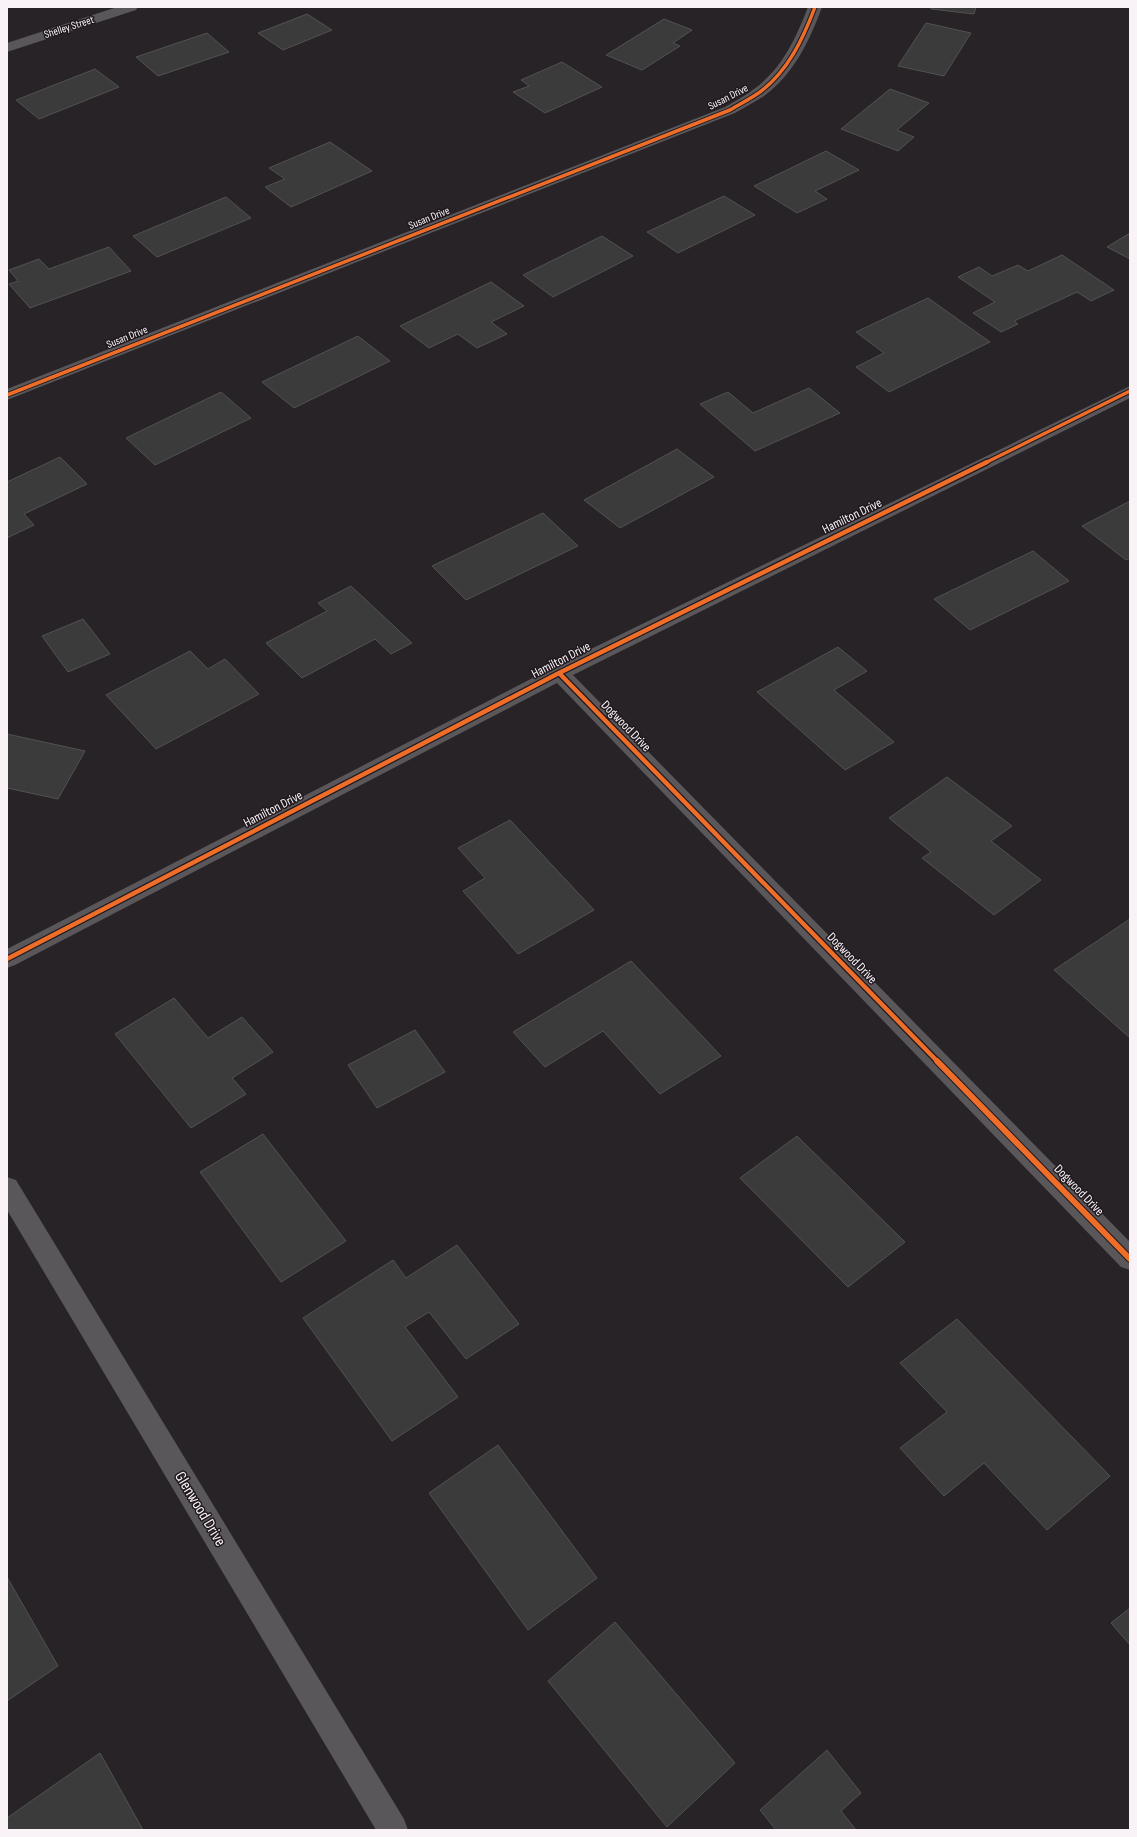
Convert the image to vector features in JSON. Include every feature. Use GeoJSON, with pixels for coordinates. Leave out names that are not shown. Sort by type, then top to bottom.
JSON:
{"type":"FeatureCollection","features":[{"type":"Feature","properties":{"kind":"street","name":"Shelley Street"},"geometry":{"type":"LineString","coordinates":[[7,48],[131,7]]}},
{"type":"Feature","properties":{"kind":"street","name":"Susan Drive"},"geometry":{"type":"LineString","coordinates":[[7,395],[730,110],[760,92],[779,75],[798,47],[815,7]]}},
{"type":"Feature","properties":{"kind":"street","name":"Hamilton Drive"},"geometry":{"type":"LineString","coordinates":[[7,959],[559,673],[1130,391]]}},
{"type":"Feature","properties":{"kind":"street","name":"Dogwood Drive"},"geometry":{"type":"LineString","coordinates":[[559,673],[1130,1259]]}},
{"type":"Feature","properties":{"kind":"street","name":"Glenwood Drive"},"geometry":{"type":"LineString","coordinates":[[7,1188],[393,1830]]}},
{"type":"Feature","properties":{"kind":"building"},"geometry":{"type":"Polygon","coordinates":[[[931,7],[976,7],[974,14],[931,9],[931,7]]]}},
{"type":"Feature","properties":{"kind":"building"},"geometry":{"type":"Polygon","coordinates":[[[307,14],[332,30],[283,50],[258,33],[307,14]]]}},
{"type":"Feature","properties":{"kind":"building"},"geometry":{"type":"Polygon","coordinates":[[[664,19],[692,30],[673,43],[680,46],[642,70],[606,55],[664,19]]]}},
{"type":"Feature","properties":{"kind":"building"},"geometry":{"type":"Polygon","coordinates":[[[926,23],[971,33],[944,76],[898,66],[926,23]]]}},
{"type":"Feature","properties":{"kind":"building"},"geometry":{"type":"Polygon","coordinates":[[[207,33],[229,52],[158,76],[136,57],[207,33]]]}},
{"type":"Feature","properties":{"kind":"building"},"geometry":{"type":"Polygon","coordinates":[[[562,62],[602,87],[545,113],[513,92],[529,86],[521,80],[562,62]]]}},
{"type":"Feature","properties":{"kind":"building"},"geometry":{"type":"Polygon","coordinates":[[[95,69],[119,87],[39,119],[16,100],[95,69]]]}},
{"type":"Feature","properties":{"kind":"building"},"geometry":{"type":"Polygon","coordinates":[[[890,89],[929,103],[897,130],[914,137],[898,151],[841,129],[890,89]]]}},
{"type":"Feature","properties":{"kind":"building"},"geometry":{"type":"Polygon","coordinates":[[[330,142],[372,171],[291,207],[265,187],[285,179],[269,168],[330,142]]]}},
{"type":"Feature","properties":{"kind":"building"},"geometry":{"type":"Polygon","coordinates":[[[826,151],[859,170],[815,191],[827,199],[797,213],[754,186],[826,151]]]}},
{"type":"Feature","properties":{"kind":"building"},"geometry":{"type":"Polygon","coordinates":[[[724,196],[755,215],[678,253],[647,232],[724,196]]]}},
{"type":"Feature","properties":{"kind":"building"},"geometry":{"type":"Polygon","coordinates":[[[226,197],[251,218],[157,257],[133,236],[226,197]]]}},
{"type":"Feature","properties":{"kind":"building"},"geometry":{"type":"Polygon","coordinates":[[[1130,233],[1130,259],[1107,247],[1130,233]]]}},
{"type":"Feature","properties":{"kind":"building"},"geometry":{"type":"Polygon","coordinates":[[[602,236],[633,256],[553,297],[523,275],[602,236]]]}},
{"type":"Feature","properties":{"kind":"building"},"geometry":{"type":"Polygon","coordinates":[[[109,247],[131,271],[30,308],[9,284],[18,281],[9,270],[39,259],[49,269],[109,247]]]}},
{"type":"Feature","properties":{"kind":"building"},"geometry":{"type":"Polygon","coordinates":[[[1062,255],[1114,290],[1091,301],[1077,292],[1014,321],[1018,324],[1001,332],[973,313],[995,302],[958,277],[979,267],[992,276],[1018,265],[1028,271],[1062,255]]]}},
{"type":"Feature","properties":{"kind":"building"},"geometry":{"type":"Polygon","coordinates":[[[491,282],[524,306],[491,322],[507,334],[477,348],[458,334],[429,348],[400,326],[491,282]]]}},
{"type":"Feature","properties":{"kind":"building"},"geometry":{"type":"Polygon","coordinates":[[[928,298],[990,342],[889,392],[856,367],[884,353],[856,332],[928,298]]]}},
{"type":"Feature","properties":{"kind":"building"},"geometry":{"type":"Polygon","coordinates":[[[358,336],[390,361],[294,408],[262,382],[358,336]]]}},
{"type":"Feature","properties":{"kind":"building"},"geometry":{"type":"Polygon","coordinates":[[[809,388],[840,413],[755,451],[700,404],[728,392],[753,413],[809,388]]]}},
{"type":"Feature","properties":{"kind":"building"},"geometry":{"type":"Polygon","coordinates":[[[221,392],[251,418],[155,465],[126,438],[221,392]]]}},
{"type":"Feature","properties":{"kind":"building"},"geometry":{"type":"Polygon","coordinates":[[[677,449],[714,477],[620,528],[584,500],[677,449]]]}},
{"type":"Feature","properties":{"kind":"building"},"geometry":{"type":"Polygon","coordinates":[[[60,457],[87,484],[24,514],[34,525],[7,538],[7,482],[60,457]]]}},
{"type":"Feature","properties":{"kind":"building"},"geometry":{"type":"Polygon","coordinates":[[[1130,501],[1130,558],[1126,560],[1082,526],[1130,501]]]}},
{"type":"Feature","properties":{"kind":"building"},"geometry":{"type":"Polygon","coordinates":[[[543,513],[578,546],[466,600],[432,566],[543,513]]]}},
{"type":"Feature","properties":{"kind":"building"},"geometry":{"type":"Polygon","coordinates":[[[1033,551],[1069,581],[970,630],[934,599],[1033,551]]]}},
{"type":"Feature","properties":{"kind":"building"},"geometry":{"type":"Polygon","coordinates":[[[351,586],[412,643],[391,654],[375,639],[302,678],[266,643],[327,611],[318,603],[351,586]]]}},
{"type":"Feature","properties":{"kind":"building"},"geometry":{"type":"Polygon","coordinates":[[[83,619],[110,654],[68,672],[42,636],[83,619]]]}},
{"type":"Feature","properties":{"kind":"building"},"geometry":{"type":"Polygon","coordinates":[[[838,647],[867,671],[834,690],[894,742],[845,770],[757,692],[838,647]]]}},
{"type":"Feature","properties":{"kind":"building"},"geometry":{"type":"Polygon","coordinates":[[[190,651],[208,669],[225,659],[259,694],[156,749],[106,695],[190,651]]]}},
{"type":"Feature","properties":{"kind":"building"},"geometry":{"type":"Polygon","coordinates":[[[7,734],[85,751],[58,799],[7,788],[7,734]]]}},
{"type":"Feature","properties":{"kind":"building"},"geometry":{"type":"Polygon","coordinates":[[[947,777],[1012,826],[991,841],[1041,880],[994,915],[922,858],[931,852],[889,818],[947,777]]]}},
{"type":"Feature","properties":{"kind":"building"},"geometry":{"type":"Polygon","coordinates":[[[510,820],[594,910],[518,954],[463,891],[485,878],[458,848],[510,820]]]}},
{"type":"Feature","properties":{"kind":"building"},"geometry":{"type":"Polygon","coordinates":[[[1130,919],[1130,1038],[1054,970],[1130,919]]]}},
{"type":"Feature","properties":{"kind":"building"},"geometry":{"type":"Polygon","coordinates":[[[631,961],[721,1056],[660,1094],[603,1031],[545,1067],[513,1032],[631,961]]]}},
{"type":"Feature","properties":{"kind":"building"},"geometry":{"type":"Polygon","coordinates":[[[174,998],[208,1038],[242,1017],[273,1052],[232,1078],[246,1094],[191,1128],[115,1034],[174,998]]]}},
{"type":"Feature","properties":{"kind":"building"},"geometry":{"type":"Polygon","coordinates":[[[415,1030],[445,1072],[377,1108],[348,1065],[415,1030]]]}},
{"type":"Feature","properties":{"kind":"building"},"geometry":{"type":"Polygon","coordinates":[[[263,1134],[346,1241],[281,1282],[200,1172],[263,1134]]]}},
{"type":"Feature","properties":{"kind":"building"},"geometry":{"type":"Polygon","coordinates":[[[797,1136],[905,1242],[848,1287],[740,1178],[797,1136]]]}},
{"type":"Feature","properties":{"kind":"building"},"geometry":{"type":"Polygon","coordinates":[[[457,1245],[519,1324],[466,1359],[429,1312],[405,1327],[458,1397],[392,1441],[303,1318],[393,1260],[406,1278],[457,1245]]]}},
{"type":"Feature","properties":{"kind":"building"},"geometry":{"type":"Polygon","coordinates":[[[957,1319],[1110,1476],[1047,1530],[984,1463],[944,1496],[900,1448],[947,1412],[900,1363],[957,1319]]]}},
{"type":"Feature","properties":{"kind":"building"},"geometry":{"type":"Polygon","coordinates":[[[498,1445],[597,1578],[528,1630],[429,1493],[498,1445]]]}},
{"type":"Feature","properties":{"kind":"building"},"geometry":{"type":"Polygon","coordinates":[[[7,1577],[58,1666],[7,1701],[7,1577]]]}},
{"type":"Feature","properties":{"kind":"building"},"geometry":{"type":"Polygon","coordinates":[[[1130,1608],[1130,1645],[1111,1623],[1130,1608]]]}},
{"type":"Feature","properties":{"kind":"building"},"geometry":{"type":"Polygon","coordinates":[[[615,1622],[735,1763],[667,1827],[548,1681],[615,1622]]]}},
{"type":"Feature","properties":{"kind":"building"},"geometry":{"type":"Polygon","coordinates":[[[827,1750],[861,1793],[841,1811],[856,1830],[776,1830],[760,1810],[827,1750]]]}},
{"type":"Feature","properties":{"kind":"building"},"geometry":{"type":"Polygon","coordinates":[[[100,1753],[143,1830],[7,1830],[7,1818],[100,1753]]]}},
{"type":"Feature","properties":{"kind":"cycle path"},"geometry":{"type":"LineString","coordinates":[[7,395],[730,110],[760,92],[779,75],[787,65],[800,43],[815,7]]}},
{"type":"Feature","properties":{"kind":"cycle path"},"geometry":{"type":"LineString","coordinates":[[7,959],[559,673],[1130,391]]}},
{"type":"Feature","properties":{"kind":"cycle path"},"geometry":{"type":"LineString","coordinates":[[559,673],[1130,1259]]}}]}
